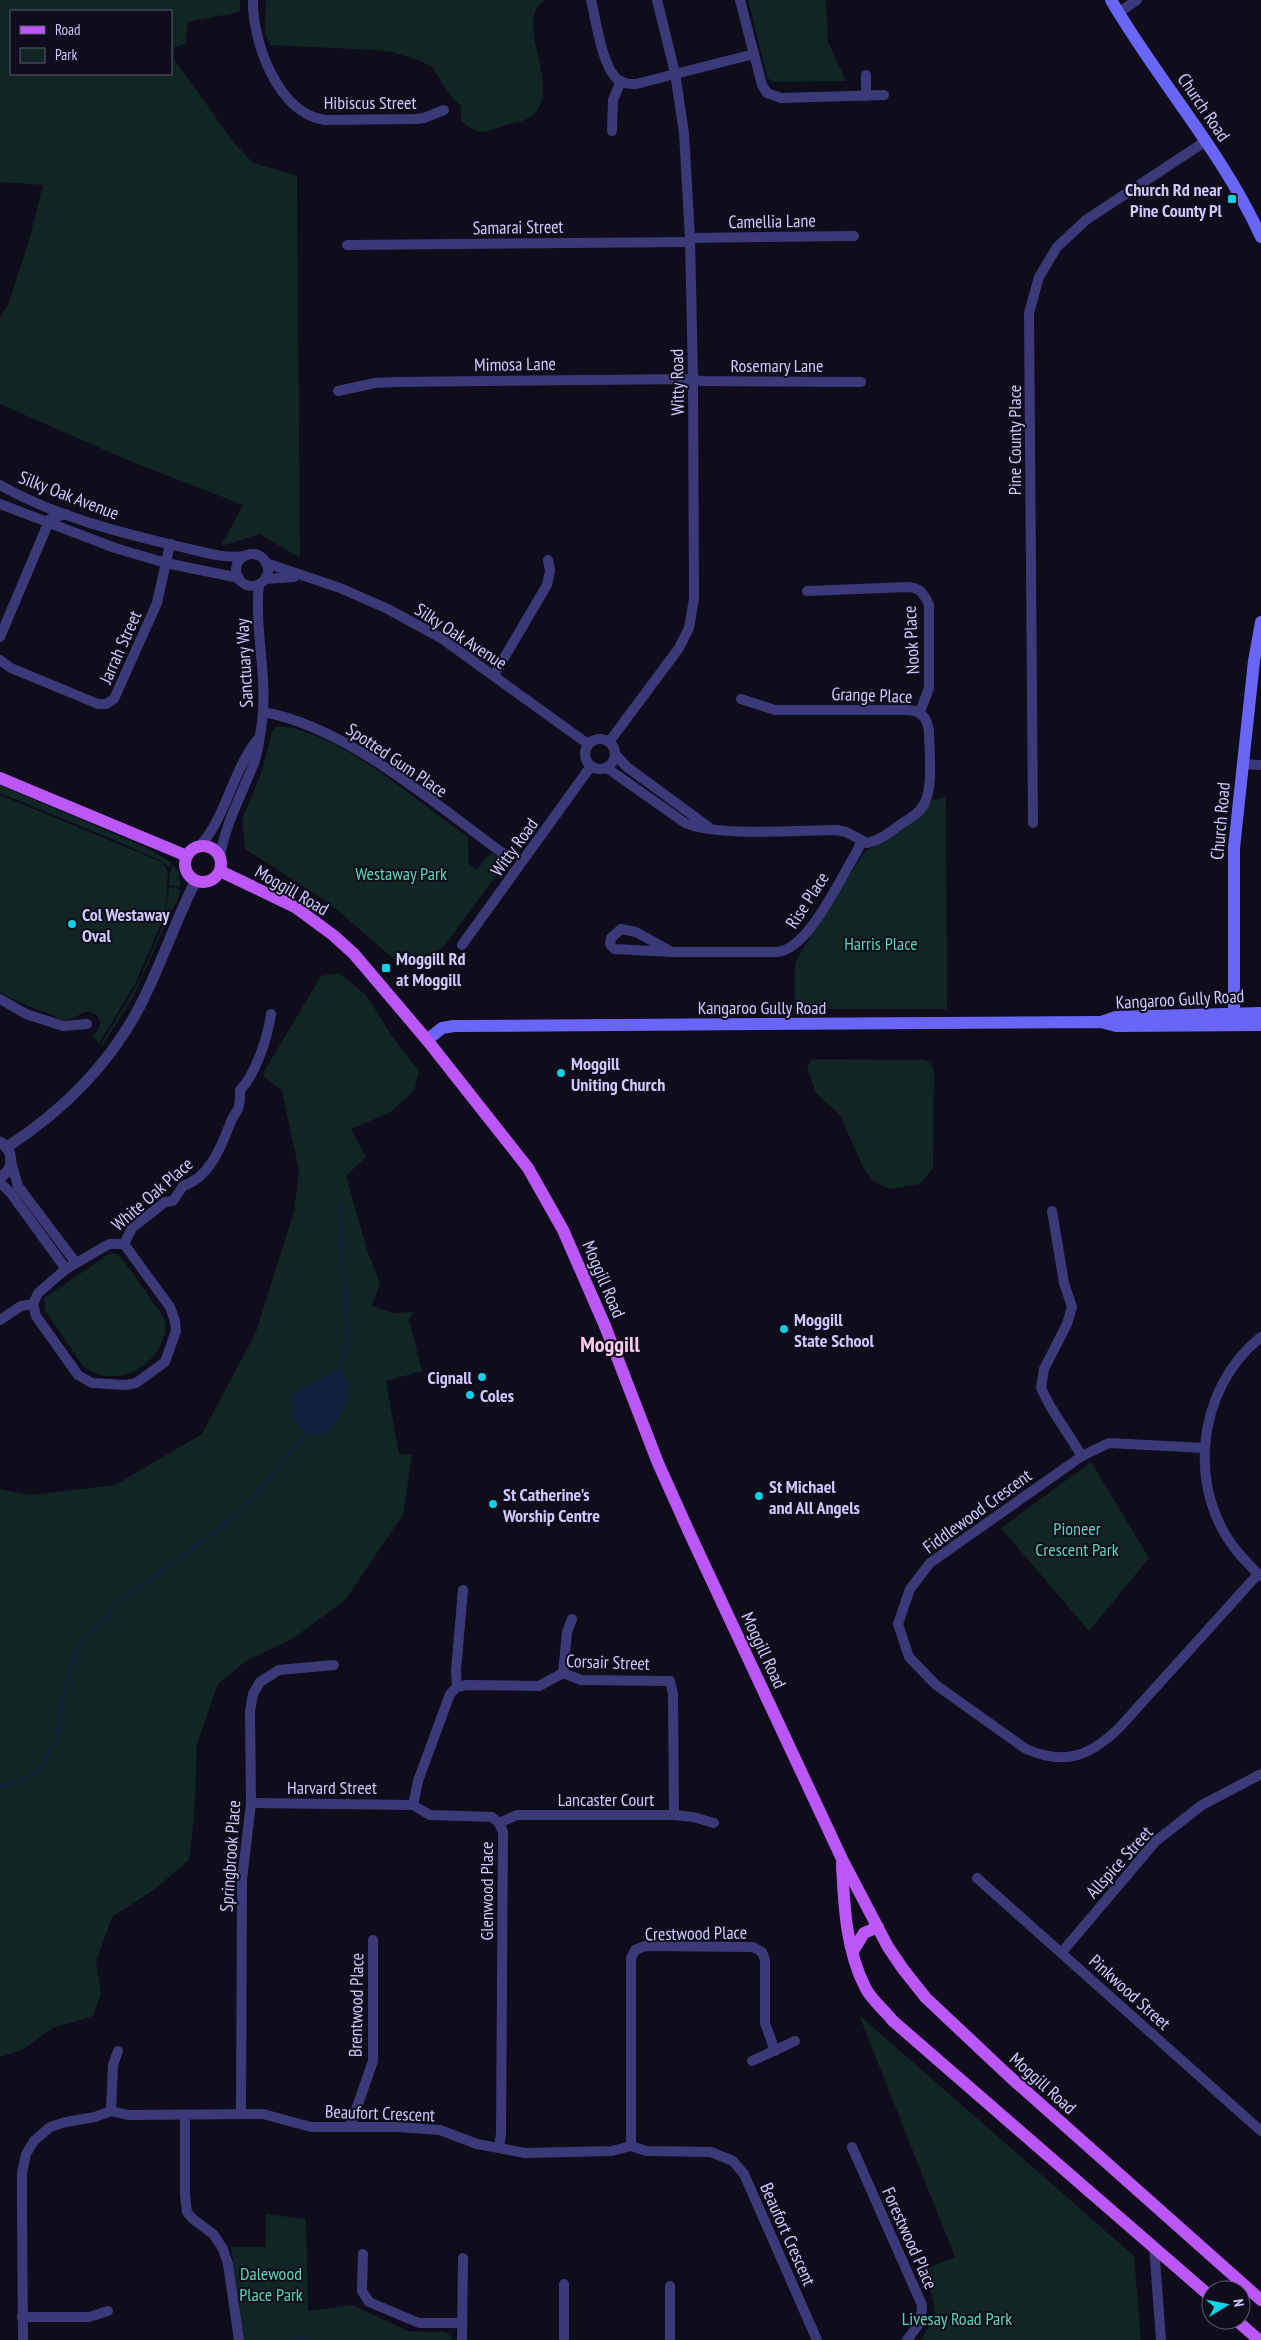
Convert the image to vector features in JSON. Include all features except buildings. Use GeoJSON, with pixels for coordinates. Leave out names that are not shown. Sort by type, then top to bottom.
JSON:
{"type":"FeatureCollection","features":[{"type":"Feature","properties":{"kind":"main road","name":"Church Road"},"geometry":{"type":"LineString","coordinates":[[1111,0],[1206,141],[1248,209],[1261,238]]}},
{"type":"Feature","properties":{"kind":"main road","name":"Church Road"},"geometry":{"type":"LineString","coordinates":[[1233,1019],[1233,871],[1242,764],[1254,661],[1261,622]]}},
{"type":"Feature","properties":{"kind":"main road"},"geometry":{"type":"LineString","coordinates":[[0,778],[187,856]]}},
{"type":"Feature","properties":{"kind":"main road"},"geometry":{"type":"LineString","coordinates":[[200,846],[212,848],[220,857],[220,871],[212,879],[201,882],[196,880],[188,873],[185,862],[187,856],[192,850],[200,846]]}},
{"type":"Feature","properties":{"kind":"main road","name":"Moggill Road"},"geometry":{"type":"LineString","coordinates":[[220,871],[295,907],[333,935],[375,977],[528,1168],[557,1217],[605,1326],[662,1472],[842,1859],[893,1954],[926,1998],[1010,2077],[1261,2300]]}},
{"type":"Feature","properties":{"kind":"main road","name":"Kangaroo Gully Road"},"geometry":{"type":"LineString","coordinates":[[427,1040],[442,1028],[454,1026],[1102,1022],[1116,1017],[1233,1019],[1261,1014]]}},
{"type":"Feature","properties":{"kind":"main road","name":"Kangaroo Gully Road"},"geometry":{"type":"LineString","coordinates":[[1233,1019],[1261,1025]]}},
{"type":"Feature","properties":{"kind":"main road","name":"Moggill Road"},"geometry":{"type":"LineString","coordinates":[[842,1859],[844,1904],[853,1951],[866,1990],[893,2021],[1201,2288]]}},
{"type":"Feature","properties":{"kind":"main road"},"geometry":{"type":"LineString","coordinates":[[853,1951],[864,1933],[878,1927]]}},
{"type":"Feature","properties":{"kind":"main road"},"geometry":{"type":"LineString","coordinates":[[1248,2330],[1259,2340]]}},
{"type":"Feature","properties":{"kind":"street","name":"Hibiscus Street"},"geometry":{"type":"LineString","coordinates":[[253,0],[252,15],[257,42],[264,62],[286,95],[302,112],[314,119],[416,119],[444,110]]}},
{"type":"Feature","properties":{"kind":"street"},"geometry":{"type":"LineString","coordinates":[[591,0],[607,65],[621,81],[636,84],[754,54]]}},
{"type":"Feature","properties":{"kind":"street","name":"Witty Road"},"geometry":{"type":"LineString","coordinates":[[609,742],[679,648],[689,628],[693,612],[695,577],[690,240],[682,109],[657,0]]}},
{"type":"Feature","properties":{"kind":"street"},"geometry":{"type":"LineString","coordinates":[[740,0],[764,90],[772,96],[884,95]]}},
{"type":"Feature","properties":{"kind":"street"},"geometry":{"type":"LineString","coordinates":[[1118,13],[1137,0]]}},
{"type":"Feature","properties":{"kind":"street"},"geometry":{"type":"LineString","coordinates":[[866,75],[866,96]]}},
{"type":"Feature","properties":{"kind":"street"},"geometry":{"type":"LineString","coordinates":[[612,131],[613,100],[621,81]]}},
{"type":"Feature","properties":{"kind":"street","name":"Pine County Place"},"geometry":{"type":"LineString","coordinates":[[1033,823],[1029,313],[1039,277],[1057,246],[1086,220],[1206,141]]}},
{"type":"Feature","properties":{"kind":"street","name":"Camellia Lane"},"geometry":{"type":"LineString","coordinates":[[690,240],[854,236]]}},
{"type":"Feature","properties":{"kind":"street","name":"Samarai Street"},"geometry":{"type":"LineString","coordinates":[[347,245],[690,240]]}},
{"type":"Feature","properties":{"kind":"street","name":"Rosemary Lane"},"geometry":{"type":"LineString","coordinates":[[693,379],[701,381],[861,382]]}},
{"type":"Feature","properties":{"kind":"street","name":"Mimosa Lane"},"geometry":{"type":"LineString","coordinates":[[338,391],[375,383],[396,382],[693,379]]}},
{"type":"Feature","properties":{"kind":"street","name":"Silky Oak Avenue"},"geometry":{"type":"LineString","coordinates":[[0,485],[66,514],[120,532],[224,557],[259,556],[266,563],[305,578],[340,588],[388,608],[441,638],[588,744]]}},
{"type":"Feature","properties":{"kind":"street","name":"Silky Oak Avenue"},"geometry":{"type":"LineString","coordinates":[[0,504],[114,548],[243,582],[262,582],[279,577],[305,578]]}},
{"type":"Feature","properties":{"kind":"street"},"geometry":{"type":"LineString","coordinates":[[0,637],[50,519],[66,514]]}},
{"type":"Feature","properties":{"kind":"street","name":"Jarrah Street"},"geometry":{"type":"LineString","coordinates":[[0,660],[11,668],[88,701],[106,704],[114,699],[157,603],[170,544]]}},
{"type":"Feature","properties":{"kind":"street"},"geometry":{"type":"LineString","coordinates":[[245,556],[238,564],[257,620]]}},
{"type":"Feature","properties":{"kind":"street"},"geometry":{"type":"LineString","coordinates":[[494,675],[548,585],[550,571],[548,560]]}},
{"type":"Feature","properties":{"kind":"street"},"geometry":{"type":"LineString","coordinates":[[262,582],[268,571],[266,563]]}},
{"type":"Feature","properties":{"kind":"street","name":"Sanctuary Way"},"geometry":{"type":"LineString","coordinates":[[220,857],[227,828],[256,757],[263,712],[264,684],[257,620],[262,582]]}},
{"type":"Feature","properties":{"kind":"street","name":"Nook Place"},"geometry":{"type":"LineString","coordinates":[[807,591],[908,587],[918,588],[925,595],[929,605],[929,688],[920,712]]}},
{"type":"Feature","properties":{"kind":"street","name":"Grange Place"},"geometry":{"type":"LineString","coordinates":[[741,699],[776,710],[908,710],[920,712],[928,723],[929,731],[929,791],[926,801],[920,810],[878,840],[867,843],[862,841]]}},
{"type":"Feature","properties":{"kind":"street","name":"Spotted Gum Place"},"geometry":{"type":"LineString","coordinates":[[263,712],[286,716],[321,730],[362,753],[504,854]]}},
{"type":"Feature","properties":{"kind":"street"},"geometry":{"type":"LineString","coordinates":[[615,754],[613,762],[606,768],[598,769],[591,766],[585,758],[588,744],[596,738],[609,742],[615,754],[627,767],[711,829]]}},
{"type":"Feature","properties":{"kind":"street","name":"Sanctuary Way"},"geometry":{"type":"LineString","coordinates":[[200,846],[218,822],[248,752],[258,739]]}},
{"type":"Feature","properties":{"kind":"street"},"geometry":{"type":"LineString","coordinates":[[1242,764],[1261,765]]}},
{"type":"Feature","properties":{"kind":"street","name":"Witty Road"},"geometry":{"type":"LineString","coordinates":[[462,945],[591,766]]}},
{"type":"Feature","properties":{"kind":"street"},"geometry":{"type":"LineString","coordinates":[[606,768],[685,823],[694,827],[711,829],[837,830],[846,832],[862,841]]}},
{"type":"Feature","properties":{"kind":"street","name":"Rise Place"},"geometry":{"type":"LineString","coordinates":[[672,952],[628,929],[621,929],[610,938],[610,944],[614,950],[672,952],[777,952],[791,948],[807,934],[862,841]]}},
{"type":"Feature","properties":{"kind":"street"},"geometry":{"type":"LineString","coordinates":[[124,1244],[170,1307],[176,1331],[165,1362],[136,1383],[126,1385],[92,1383],[78,1375],[36,1316],[33,1304],[38,1293],[66,1269],[76,1264],[18,1186],[4,1144],[61,1107],[82,1087],[116,1043],[142,1003],[196,880]]}},
{"type":"Feature","properties":{"kind":"street"},"geometry":{"type":"LineString","coordinates":[[0,999],[26,1014],[63,1026],[87,1024]]}},
{"type":"Feature","properties":{"kind":"street","name":"White Oak Place"},"geometry":{"type":"LineString","coordinates":[[76,1264],[109,1244],[124,1244],[132,1228],[165,1202],[173,1201],[183,1186],[194,1180],[214,1158],[222,1146],[233,1116],[239,1108],[240,1090],[247,1083],[269,1031],[271,1014]]}},
{"type":"Feature","properties":{"kind":"street"},"geometry":{"type":"LineString","coordinates":[[0,1177],[9,1169],[11,1162]]}},
{"type":"Feature","properties":{"kind":"street"},"geometry":{"type":"LineString","coordinates":[[0,1183],[10,1192],[66,1269]]}},
{"type":"Feature","properties":{"kind":"street"},"geometry":{"type":"LineString","coordinates":[[1052,1211],[1064,1283],[1072,1306],[1067,1324],[1044,1369],[1041,1388],[1050,1406],[1082,1456]]}},
{"type":"Feature","properties":{"kind":"street"},"geometry":{"type":"LineString","coordinates":[[0,1320],[21,1306],[33,1304]]}},
{"type":"Feature","properties":{"kind":"street"},"geometry":{"type":"LineString","coordinates":[[1260,1575],[1234,1548],[1220,1527],[1209,1495],[1205,1472],[1204,1448],[1208,1423],[1215,1399],[1227,1375],[1261,1337]]}},
{"type":"Feature","properties":{"kind":"street","name":"Fiddlewood Crescent"},"geometry":{"type":"LineString","coordinates":[[1204,1448],[1109,1443],[1082,1456],[930,1563],[910,1589],[898,1624],[908,1657],[936,1685],[1026,1749],[1042,1756],[1061,1758],[1081,1755],[1101,1745],[1119,1728],[1260,1575]]}},
{"type":"Feature","properties":{"kind":"street"},"geometry":{"type":"LineString","coordinates":[[413,1805],[418,1781],[446,1703],[450,1694],[457,1687],[456,1670],[463,1590]]}},
{"type":"Feature","properties":{"kind":"street"},"geometry":{"type":"LineString","coordinates":[[563,1673],[567,1632],[572,1619]]}},
{"type":"Feature","properties":{"kind":"street","name":"Springbrook Place"},"geometry":{"type":"LineString","coordinates":[[241,2113],[242,1880],[251,1804],[250,1711],[253,1694],[260,1682],[279,1670],[334,1664]]}},
{"type":"Feature","properties":{"kind":"street","name":"Corsair Street"},"geometry":{"type":"LineString","coordinates":[[457,1687],[467,1684],[539,1686],[563,1673],[581,1680],[670,1681],[673,1694],[674,1815]]}},
{"type":"Feature","properties":{"kind":"street","name":"Allspice Street"},"geometry":{"type":"LineString","coordinates":[[1062,1952],[1156,1841],[1202,1805],[1261,1774]]}},
{"type":"Feature","properties":{"kind":"street","name":"Harvard Street"},"geometry":{"type":"LineString","coordinates":[[251,1804],[413,1805]]}},
{"type":"Feature","properties":{"kind":"street","name":"Glenwood Place"},"geometry":{"type":"LineString","coordinates":[[413,1805],[430,1815],[492,1817],[499,1823],[502,1832],[501,2123],[499,2148]]}},
{"type":"Feature","properties":{"kind":"street","name":"Lancaster Court"},"geometry":{"type":"LineString","coordinates":[[499,1823],[517,1816],[674,1815],[693,1817],[714,1823]]}},
{"type":"Feature","properties":{"kind":"street","name":"Pinkwood Street"},"geometry":{"type":"LineString","coordinates":[[977,1878],[1261,2131]]}},
{"type":"Feature","properties":{"kind":"street","name":"Brentwood Place"},"geometry":{"type":"LineString","coordinates":[[350,2127],[373,2062],[373,1940]]}},
{"type":"Feature","properties":{"kind":"street","name":"Crestwood Place"},"geometry":{"type":"LineString","coordinates":[[631,2146],[631,1958],[635,1950],[645,1946],[753,1947],[762,1952],[765,1960],[765,2023],[775,2051]]}},
{"type":"Feature","properties":{"kind":"street"},"geometry":{"type":"LineString","coordinates":[[752,2061],[795,2041]]}},
{"type":"Feature","properties":{"kind":"street"},"geometry":{"type":"LineString","coordinates":[[111,2111],[113,2065],[118,2051]]}},
{"type":"Feature","properties":{"kind":"street","name":"Beaufort Crescent"},"geometry":{"type":"LineString","coordinates":[[23,2340],[22,2190],[26,2154],[34,2141],[50,2127],[95,2117],[111,2111],[128,2115],[263,2114],[311,2127],[397,2127],[440,2130],[477,2144],[525,2153],[612,2151],[631,2146],[646,2151],[711,2152],[727,2157],[740,2167],[817,2340]]}},
{"type":"Feature","properties":{"kind":"street"},"geometry":{"type":"LineString","coordinates":[[185,2115],[185,2195],[188,2212],[193,2219],[213,2234],[223,2249],[228,2264],[240,2340]]}},
{"type":"Feature","properties":{"kind":"street","name":"Forestwood Place"},"geometry":{"type":"LineString","coordinates":[[852,2147],[922,2305],[921,2322],[907,2340]]}},
{"type":"Feature","properties":{"kind":"street"},"geometry":{"type":"LineString","coordinates":[[1154,2246],[1161,2340]]}},
{"type":"Feature","properties":{"kind":"street"},"geometry":{"type":"LineString","coordinates":[[363,2254],[362,2291],[369,2302],[419,2323],[462,2323]]}},
{"type":"Feature","properties":{"kind":"street"},"geometry":{"type":"LineString","coordinates":[[462,2258],[462,2340]]}},
{"type":"Feature","properties":{"kind":"street"},"geometry":{"type":"LineString","coordinates":[[564,2284],[564,2340]]}},
{"type":"Feature","properties":{"kind":"street"},"geometry":{"type":"LineString","coordinates":[[670,2286],[670,2340]]}},
{"type":"Feature","properties":{"kind":"street"},"geometry":{"type":"LineString","coordinates":[[22,2317],[88,2317],[108,2311]]}},
{"type":"Feature","properties":{"kind":"green space"},"geometry":{"type":"Polygon","coordinates":[[[0,0],[240,0],[240,12],[187,22],[186,44],[174,47],[174,59],[235,144],[253,163],[297,176],[300,558],[260,534],[221,546],[243,505],[125,459],[0,404],[0,317],[8,305],[29,241],[43,185],[0,182],[0,0]]]}},
{"type":"Feature","properties":{"kind":"green space"},"geometry":{"type":"Polygon","coordinates":[[[266,0],[545,0],[538,7],[533,20],[543,78],[543,93],[540,105],[532,116],[526,120],[486,131],[477,131],[461,121],[461,106],[450,95],[432,67],[421,61],[392,52],[375,50],[270,45],[265,34],[266,0]]]}},
{"type":"Feature","properties":{"kind":"green space"},"geometry":{"type":"Polygon","coordinates":[[[748,0],[826,0],[828,42],[846,81],[772,82],[767,77],[748,0]]]}},
{"type":"Feature","properties":{"kind":"green space","name":"Westaway Park"},"geometry":{"type":"Polygon","coordinates":[[[277,726],[294,728],[318,737],[341,748],[385,776],[468,837],[469,864],[477,870],[488,855],[493,853],[506,862],[443,948],[401,965],[329,903],[245,849],[242,819],[262,771],[272,732],[277,726]]]}},
{"type":"Feature","properties":{"kind":"green space"},"geometry":{"type":"Polygon","coordinates":[[[0,785],[145,847],[171,862],[170,868],[161,861],[110,838],[0,793],[0,785]]]}},
{"type":"Feature","properties":{"kind":"green space","name":"Col Westaway Oval"},"geometry":{"type":"Polygon","coordinates":[[[0,795],[159,861],[163,863],[168,872],[165,914],[135,984],[99,1043],[92,1036],[100,1026],[98,1017],[95,1014],[87,1012],[72,1019],[62,1020],[0,992],[0,795]]]}},
{"type":"Feature","properties":{"kind":"green space","name":"Harris Place"},"geometry":{"type":"Polygon","coordinates":[[[946,797],[947,1009],[794,1009],[795,963],[825,911],[864,853],[925,810],[932,800],[946,797]]]}},
{"type":"Feature","properties":{"kind":"green space"},"geometry":{"type":"Polygon","coordinates":[[[173,865],[179,873],[180,887],[169,885],[170,872],[173,865]]]}},
{"type":"Feature","properties":{"kind":"green space"},"geometry":{"type":"Polygon","coordinates":[[[175,887],[180,890],[177,902],[133,997],[102,1046],[101,1044],[137,985],[164,923],[169,888],[175,887]]]}},
{"type":"Feature","properties":{"kind":"green space"},"geometry":{"type":"Polygon","coordinates":[[[339,973],[366,995],[392,1036],[419,1071],[414,1091],[389,1113],[351,1129],[366,1157],[346,1176],[367,1250],[380,1283],[372,1306],[393,1313],[414,1312],[409,1319],[422,1371],[386,1381],[399,1454],[412,1455],[403,1515],[345,1600],[292,1639],[246,1661],[218,1684],[197,1744],[194,1819],[189,1860],[155,1889],[112,1917],[96,1962],[101,1994],[93,2016],[53,2028],[22,2050],[0,2057],[0,1489],[30,1495],[115,1485],[202,1434],[256,1332],[294,1211],[299,1171],[282,1091],[262,1075],[321,976],[339,973]]]}},
{"type":"Feature","properties":{"kind":"green space"},"geometry":{"type":"Polygon","coordinates":[[[812,1060],[925,1060],[931,1064],[934,1072],[933,1168],[920,1184],[889,1189],[872,1180],[863,1167],[840,1115],[816,1093],[807,1067],[812,1060]]]}},
{"type":"Feature","properties":{"kind":"green space"},"geometry":{"type":"Polygon","coordinates":[[[109,1254],[118,1254],[123,1260],[161,1313],[166,1325],[162,1342],[148,1362],[128,1374],[117,1376],[94,1373],[83,1366],[45,1310],[44,1298],[109,1254]]]}},
{"type":"Feature","properties":{"kind":"green space","name":"Pioneer Crescent Park"},"geometry":{"type":"Polygon","coordinates":[[[1091,1462],[1149,1558],[1089,1631],[1001,1528],[1091,1462]]]}},
{"type":"Feature","properties":{"kind":"green space","name":"Livesay Road Park"},"geometry":{"type":"Polygon","coordinates":[[[859,2015],[1134,2256],[1141,2340],[920,2340],[932,2321],[934,2314],[933,2299],[921,2271],[955,2257],[859,2015]]]}},
{"type":"Feature","properties":{"kind":"green space","name":"Dalewood Place Park"},"geometry":{"type":"Polygon","coordinates":[[[266,2214],[306,2219],[308,2311],[352,2305],[408,2331],[445,2332],[451,2336],[452,2340],[244,2340],[231,2247],[266,2247],[266,2214]]]}},
{"type":"Feature","properties":{"kind":"water"},"geometry":{"type":"Polygon","coordinates":[[[335,1370],[345,1376],[348,1382],[347,1398],[341,1415],[326,1432],[311,1435],[298,1425],[292,1412],[291,1400],[298,1391],[335,1370]]]}},
{"type":"Feature","properties":{"kind":"waterway"},"geometry":{"type":"LineString","coordinates":[[339,1204],[348,1341],[340,1376]]}},
{"type":"Feature","properties":{"kind":"waterway"},"geometry":{"type":"LineString","coordinates":[[0,1786],[5,1786],[38,1772],[56,1741],[62,1703],[77,1648],[119,1601],[240,1512],[308,1432]]}},
{"type":"Feature","properties":{"kind":"waterway"},"geometry":{"type":"LineString","coordinates":[[294,2337],[307,2340]]}},
{"type":"Feature","properties":{"kind":"place","name":"Church Rd near Pine County Pl"},"geometry":{"type":"Point","coordinates":[1232,199]}},
{"type":"Feature","properties":{"kind":"place","name":"Col Westaway Oval"},"geometry":{"type":"Point","coordinates":[72,924]}},
{"type":"Feature","properties":{"kind":"place","name":"Moggill Rd at Moggill"},"geometry":{"type":"Point","coordinates":[386,968]}},
{"type":"Feature","properties":{"kind":"place","name":"Moggill Uniting Church"},"geometry":{"type":"Point","coordinates":[561,1073]}},
{"type":"Feature","properties":{"kind":"place","name":"Moggill State School"},"geometry":{"type":"Point","coordinates":[784,1329]}},
{"type":"Feature","properties":{"kind":"place","name":"Cignall"},"geometry":{"type":"Point","coordinates":[482,1377]}},
{"type":"Feature","properties":{"kind":"place","name":"Coles"},"geometry":{"type":"Point","coordinates":[470,1395]}},
{"type":"Feature","properties":{"kind":"place","name":"St Michael and All Angels"},"geometry":{"type":"Point","coordinates":[759,1496]}},
{"type":"Feature","properties":{"kind":"place","name":"St Catherine's Worship Centre"},"geometry":{"type":"Point","coordinates":[493,1504]}},
{"type":"Feature","properties":{"kind":"district","name":"Moggill"},"geometry":{"type":"Point","coordinates":[610,1344]}}]}
